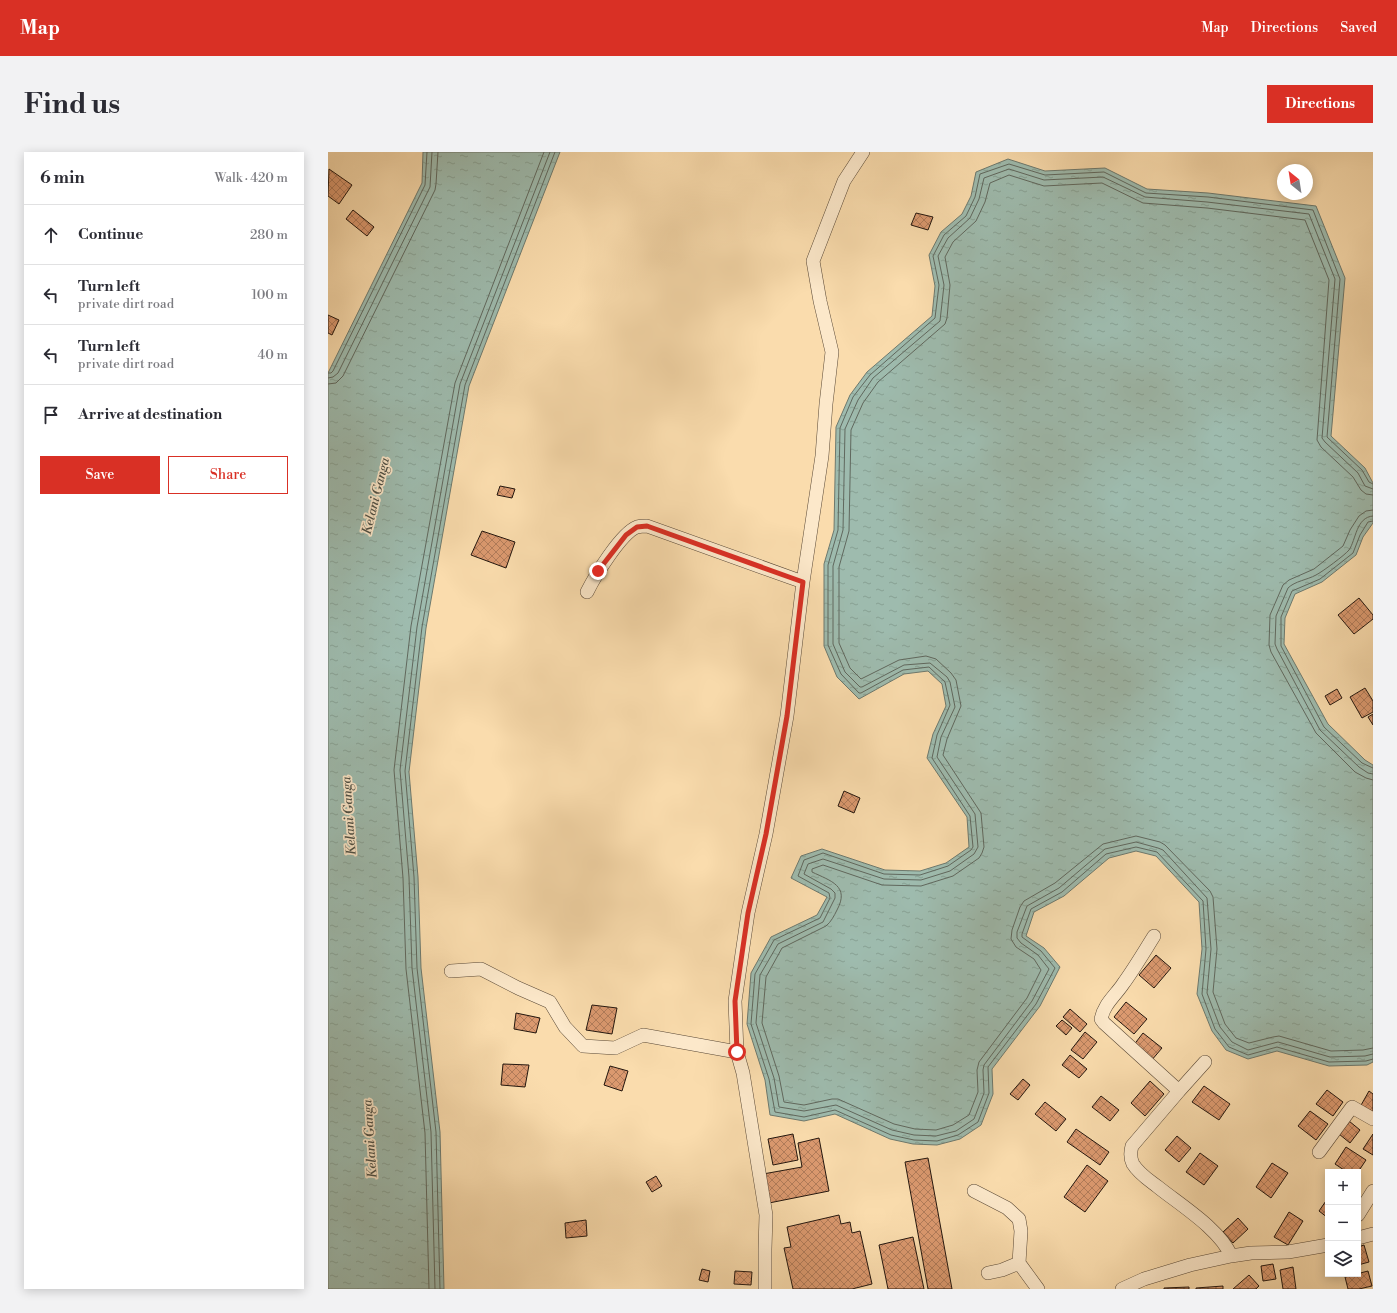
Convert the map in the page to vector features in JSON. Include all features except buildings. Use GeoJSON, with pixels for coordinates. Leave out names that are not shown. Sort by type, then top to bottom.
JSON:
{"type":"FeatureCollection","features":[{"type":"Feature","properties":{"kind":"street"},"geometry":{"type":"LineString","coordinates":[[765,1289],[766,1215],[743,1073],[737,1052],[735,1001],[748,913],[766,834],[786,723],[803,582],[822,456],[832,352],[820,301],[813,261],[844,181],[863,152]]}},
{"type":"Feature","properties":{"kind":"street"},"geometry":{"type":"LineString","coordinates":[[587,592],[598,571],[626,535],[637,527],[647,526],[803,582]]}},
{"type":"Feature","properties":{"kind":"street"},"geometry":{"type":"LineString","coordinates":[[1154,936],[1123,984],[1107,1004],[1102,1012],[1101,1019],[1104,1024],[1179,1091]]}},
{"type":"Feature","properties":{"kind":"street"},"geometry":{"type":"LineString","coordinates":[[451,971],[481,969],[550,1002],[565,1027],[583,1046],[615,1048],[643,1035],[737,1052]]}},
{"type":"Feature","properties":{"kind":"street"},"geometry":{"type":"LineString","coordinates":[[1205,1062],[1132,1146],[1130,1154],[1132,1163],[1141,1174],[1203,1222],[1222,1240],[1231,1256]]}},
{"type":"Feature","properties":{"kind":"street"},"geometry":{"type":"LineString","coordinates":[[1319,1152],[1352,1107],[1373,1120]]}},
{"type":"Feature","properties":{"kind":"street"},"geometry":{"type":"LineString","coordinates":[[974,1191],[1007,1208],[1018,1219],[1021,1231],[1019,1263],[1038,1289]]}},
{"type":"Feature","properties":{"kind":"street"},"geometry":{"type":"LineString","coordinates":[[1361,1210],[1373,1191]]}},
{"type":"Feature","properties":{"kind":"street"},"geometry":{"type":"LineString","coordinates":[[1361,1237],[1373,1234]]}},
{"type":"Feature","properties":{"kind":"street"},"geometry":{"type":"LineString","coordinates":[[1122,1289],[1144,1279],[1190,1265],[1231,1256],[1251,1253],[1288,1252],[1325,1246]]}},
{"type":"Feature","properties":{"kind":"street"},"geometry":{"type":"LineString","coordinates":[[988,1273],[1002,1270],[1019,1263]]}},
{"type":"Feature","properties":{"kind":"water","name":"Kelani Ganga"},"geometry":{"type":"Polygon","coordinates":[[[423,152],[560,152],[469,386],[426,628],[409,772],[418,877],[421,968],[440,1132],[444,1289],[328,1289],[328,373],[422,183],[423,152]]]}},
{"type":"Feature","properties":{"kind":"water"},"geometry":{"type":"Polygon","coordinates":[[[1008,159],[1045,171],[1105,168],[1147,189],[1208,193],[1316,206],[1345,278],[1331,436],[1365,468],[1373,483],[1373,523],[1363,537],[1356,555],[1322,582],[1295,594],[1285,618],[1284,644],[1328,724],[1365,760],[1373,765],[1373,1062],[1367,1065],[1329,1066],[1277,1051],[1248,1059],[1226,1050],[1212,1031],[1197,994],[1202,949],[1199,902],[1156,856],[1136,851],[1109,858],[1064,896],[1034,912],[1026,936],[1044,948],[1060,967],[1040,1006],[992,1069],[993,1094],[981,1125],[960,1139],[937,1145],[913,1144],[890,1139],[835,1114],[804,1121],[770,1115],[765,1080],[747,1024],[751,973],[771,937],[817,915],[827,897],[791,878],[801,856],[822,849],[885,870],[920,871],[946,863],[969,847],[967,817],[927,758],[933,734],[946,706],[942,684],[928,671],[904,674],[859,699],[837,677],[824,646],[824,564],[834,530],[836,427],[850,395],[867,372],[932,316],[935,286],[929,255],[941,232],[962,214],[971,196],[976,172],[1008,159]]]}},
{"type":"Feature","properties":{"kind":"route"},"geometry":{"type":"LineString","coordinates":[[598,571],[626,535],[637,527],[647,526],[803,582],[787,716],[766,834],[748,913],[735,1001],[737,1052]]}}]}
